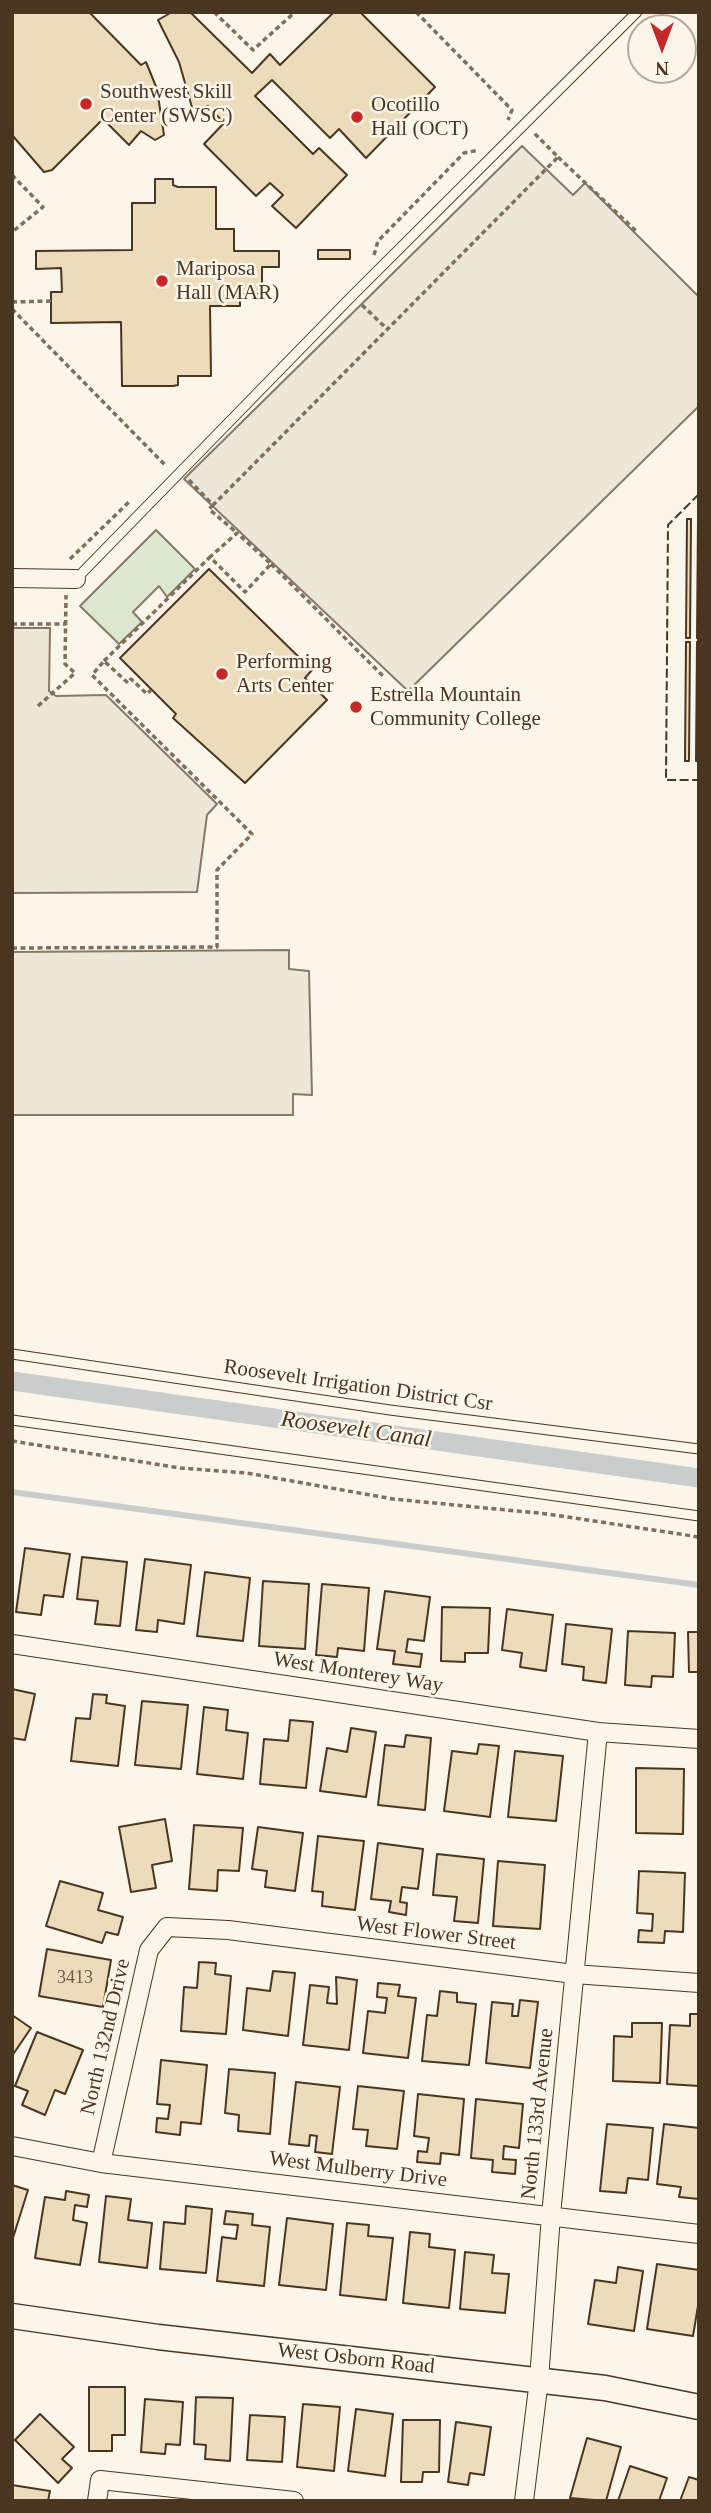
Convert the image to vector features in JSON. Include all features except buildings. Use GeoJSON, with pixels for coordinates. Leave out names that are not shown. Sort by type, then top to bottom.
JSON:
{"type":"FeatureCollection","features":[{"type":"Feature","properties":{"kind":"street"},"geometry":{"type":"LineString","coordinates":[[12,578],[71,579]]}},
{"type":"Feature","properties":{"kind":"street","name":"West Monterey Way"},"geometry":{"type":"LineString","coordinates":[[12,1644],[598,1732],[699,1739]]}},
{"type":"Feature","properties":{"kind":"street","name":"North 133rd Avenue"},"geometry":{"type":"LineString","coordinates":[[524,2501],[539,2380],[551,2215],[598,1732]]}},
{"type":"Feature","properties":{"kind":"street","name":"West Flower Street"},"geometry":{"type":"LineString","coordinates":[[167,1927],[228,1930],[574,1974],[699,1983]]}},
{"type":"Feature","properties":{"kind":"street","name":"North 132nd Drive"},"geometry":{"type":"LineString","coordinates":[[101,2163],[149,1950],[167,1927]]}},
{"type":"Feature","properties":{"kind":"street","name":"West Mulberry Drive"},"geometry":{"type":"LineString","coordinates":[[12,2146],[101,2163],[699,2234]]}},
{"type":"Feature","properties":{"kind":"street","name":"West Osborn Road"},"geometry":{"type":"LineString","coordinates":[[12,2316],[158,2337],[539,2380],[647,2395],[699,2407]]}},
{"type":"Feature","properties":{"kind":"street"},"geometry":{"type":"LineString","coordinates":[[97,2501],[100,2480],[295,2501]]}},
{"type":"Feature","properties":{"kind":"lane"},"geometry":{"type":"LineString","coordinates":[[71,579],[637,12]]}},
{"type":"Feature","properties":{"kind":"lane","name":"Roosevelt Irrigation District Csr"},"geometry":{"type":"LineString","coordinates":[[12,1354],[390,1410],[699,1449]]}},
{"type":"Feature","properties":{"kind":"lane"},"geometry":{"type":"LineString","coordinates":[[12,1420],[699,1516]]}},
{"type":"Feature","properties":{"kind":"path"},"geometry":{"type":"LineString","coordinates":[[214,12],[253,50],[295,12]]}},
{"type":"Feature","properties":{"kind":"path"},"geometry":{"type":"LineString","coordinates":[[416,12],[558,157],[560,155],[636,231]]}},
{"type":"Feature","properties":{"kind":"path"},"geometry":{"type":"LineString","coordinates":[[500,129],[512,110]]}},
{"type":"Feature","properties":{"kind":"path"},"geometry":{"type":"LineString","coordinates":[[373,257],[378,241],[464,153],[478,151],[486,144]]}},
{"type":"Feature","properties":{"kind":"path"},"geometry":{"type":"LineString","coordinates":[[383,676],[271,564],[209,509],[558,157]]}},
{"type":"Feature","properties":{"kind":"path"},"geometry":{"type":"LineString","coordinates":[[12,175],[43,207],[12,232]]}},
{"type":"Feature","properties":{"kind":"path"},"geometry":{"type":"LineString","coordinates":[[352,296],[386,328]]}},
{"type":"Feature","properties":{"kind":"path"},"geometry":{"type":"LineString","coordinates":[[12,302],[51,301]]}},
{"type":"Feature","properties":{"kind":"path"},"geometry":{"type":"LineString","coordinates":[[12,309],[166,466]]}},
{"type":"Feature","properties":{"kind":"path"},"geometry":{"type":"LineString","coordinates":[[156,475],[170,461],[213,505]]}},
{"type":"Feature","properties":{"kind":"path"},"geometry":{"type":"LineString","coordinates":[[38,706],[75,673],[65,664],[71,579],[65,561],[72,558],[138,493]]}},
{"type":"Feature","properties":{"kind":"path"},"geometry":{"type":"LineString","coordinates":[[12,948],[217,947],[217,870],[252,834],[92,674],[237,533]]}},
{"type":"Feature","properties":{"kind":"path"},"geometry":{"type":"LineString","coordinates":[[210,557],[245,592],[271,564]]}},
{"type":"Feature","properties":{"kind":"path"},"geometry":{"type":"LineString","coordinates":[[12,624],[66,624]]}},
{"type":"Feature","properties":{"kind":"path"},"geometry":{"type":"LineString","coordinates":[[104,661],[128,683],[131,679],[147,694],[151,690]]}},
{"type":"Feature","properties":{"kind":"path"},"geometry":{"type":"LineString","coordinates":[[12,1441],[65,1447],[180,1468],[247,1473],[393,1499],[548,1514],[699,1537]]}},
{"type":"Feature","properties":{"kind":"green space"},"geometry":{"type":"Polygon","coordinates":[[[156,530],[195,569],[167,597],[159,586],[133,612],[142,622],[119,644],[80,606],[156,530]]]}},
{"type":"Feature","properties":{"kind":"shaded area"},"geometry":{"type":"Polygon","coordinates":[[[522,146],[573,195],[585,183],[699,297],[699,406],[408,691],[184,479],[522,146]]]}},
{"type":"Feature","properties":{"kind":"shaded area"},"geometry":{"type":"Polygon","coordinates":[[[12,628],[50,628],[49,691],[56,696],[106,695],[217,804],[207,815],[197,892],[12,893],[12,628]]]}},
{"type":"Feature","properties":{"kind":"shaded area"},"geometry":{"type":"Polygon","coordinates":[[[289,950],[289,969],[309,971],[312,1095],[293,1094],[293,1115],[12,1115],[12,952],[289,950]]]}},
{"type":"Feature","properties":{"kind":"waterway","name":"Roosevelt Canal"},"geometry":{"type":"LineString","coordinates":[[12,1381],[699,1478]]}},
{"type":"Feature","properties":{"kind":"waterway"},"geometry":{"type":"LineString","coordinates":[[12,1492],[699,1585]]}},
{"type":"Feature","properties":{"kind":"fence"},"geometry":{"type":"LineString","coordinates":[[699,494],[668,525],[666,780],[699,780]]}},
{"type":"Feature","properties":{"kind":"place","name":"Southwest Skill Center (SWSC)"},"geometry":{"type":"Point","coordinates":[86,104]}},
{"type":"Feature","properties":{"kind":"place","name":"Ocotillo Hall (OCT)"},"geometry":{"type":"Point","coordinates":[357,117]}},
{"type":"Feature","properties":{"kind":"place","name":"Mariposa Hall (MAR)"},"geometry":{"type":"Point","coordinates":[162,281]}},
{"type":"Feature","properties":{"kind":"place","name":"Performing Arts Center"},"geometry":{"type":"Point","coordinates":[222,674]}},
{"type":"Feature","properties":{"kind":"place","name":"Estrella Mountain Community College"},"geometry":{"type":"Point","coordinates":[356,707]}}]}
